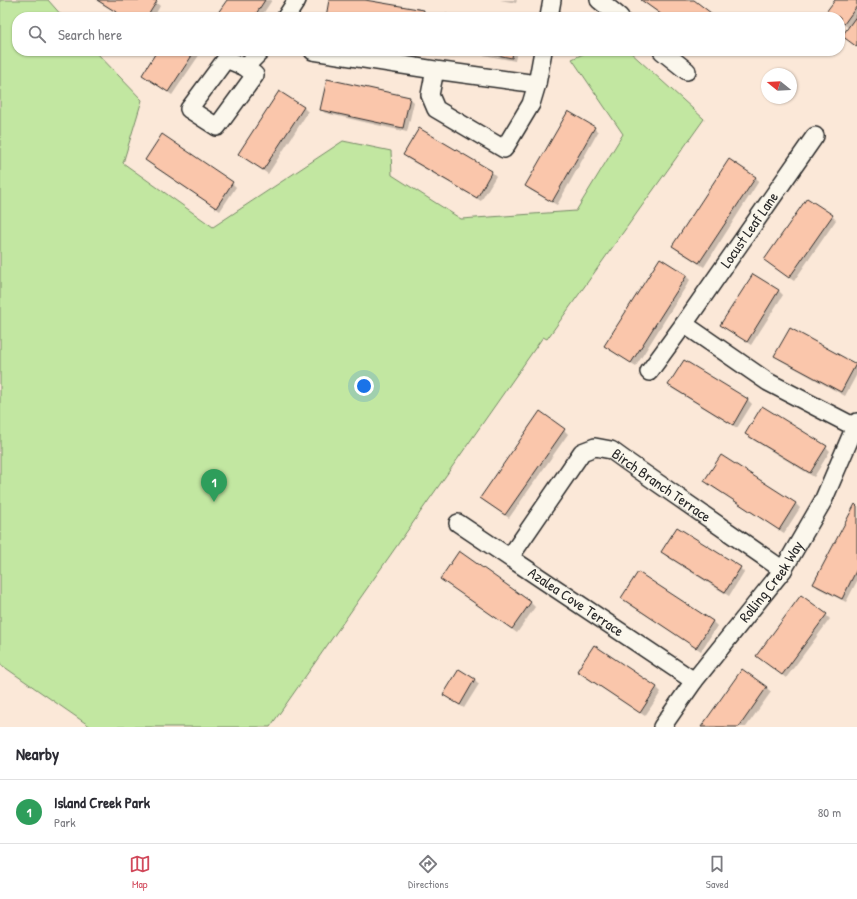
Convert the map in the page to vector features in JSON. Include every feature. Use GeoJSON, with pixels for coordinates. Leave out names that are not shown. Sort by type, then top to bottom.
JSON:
{"type":"FeatureCollection","features":[{"type":"Feature","properties":{"kind":"street"},"geometry":{"type":"LineString","coordinates":[[289,12],[297,0]]}},
{"type":"Feature","properties":{"kind":"street"},"geometry":{"type":"LineString","coordinates":[[550,12],[552,0]]}},
{"type":"Feature","properties":{"kind":"street"},"geometry":{"type":"LineString","coordinates":[[599,0],[614,12]]}},
{"type":"Feature","properties":{"kind":"street"},"geometry":{"type":"LineString","coordinates":[[245,67],[256,56]]}},
{"type":"Feature","properties":{"kind":"street"},"geometry":{"type":"LineString","coordinates":[[345,56],[537,84]]}},
{"type":"Feature","properties":{"kind":"street"},"geometry":{"type":"LineString","coordinates":[[435,70],[430,95],[436,109],[504,149],[531,104],[537,84],[542,56]]}},
{"type":"Feature","properties":{"kind":"street"},"geometry":{"type":"LineString","coordinates":[[668,56],[687,71]]}},
{"type":"Feature","properties":{"kind":"street","name":"Locust Leaf Lane"},"geometry":{"type":"LineString","coordinates":[[649,372],[815,136]]}},
{"type":"Feature","properties":{"kind":"street"},"geometry":{"type":"LineString","coordinates":[[684,324],[768,382],[856,425]]}},
{"type":"Feature","properties":{"kind":"street","name":"Rolling Creek Way"},"geometry":{"type":"LineString","coordinates":[[662,727],[694,681],[783,570],[823,501],[856,425]]}},
{"type":"Feature","properties":{"kind":"street","name":"Birch Branch Terrace"},"geometry":{"type":"LineString","coordinates":[[510,557],[582,452],[595,447],[611,450],[783,570]]}},
{"type":"Feature","properties":{"kind":"street","name":"Azalea Cove Terrace"},"geometry":{"type":"LineString","coordinates":[[458,523],[694,681]]}},
{"type":"Feature","properties":{"kind":"green space"},"geometry":{"type":"Polygon","coordinates":[[[0,0],[48,0],[59,12],[12,12],[12,56],[100,56],[142,100],[123,163],[213,227],[343,141],[391,151],[392,175],[461,219],[576,211],[623,134],[572,59],[579,56],[635,56],[704,119],[547,339],[543,337],[270,727],[91,727],[0,664],[0,0]]]}},
{"type":"Feature","properties":{"kind":"building"},"geometry":{"type":"Polygon","coordinates":[[[97,0],[157,1],[150,12],[116,12],[97,0]]]}},
{"type":"Feature","properties":{"kind":"building"},"geometry":{"type":"Polygon","coordinates":[[[227,0],[265,0],[257,12],[219,12],[227,0]]]}},
{"type":"Feature","properties":{"kind":"building"},"geometry":{"type":"Polygon","coordinates":[[[329,0],[365,0],[424,10],[424,12],[327,12],[329,0]]]}},
{"type":"Feature","properties":{"kind":"building"},"geometry":{"type":"Polygon","coordinates":[[[641,0],[694,0],[710,12],[658,12],[641,0]]]}},
{"type":"Feature","properties":{"kind":"building"},"geometry":{"type":"Polygon","coordinates":[[[835,0],[857,0],[857,6],[845,23],[845,12],[826,12],[835,0]]]}},
{"type":"Feature","properties":{"kind":"building"},"geometry":{"type":"Polygon","coordinates":[[[857,15],[857,47],[845,38],[845,32],[857,15]]]}},
{"type":"Feature","properties":{"kind":"building"},"geometry":{"type":"Polygon","coordinates":[[[154,56],[192,56],[168,92],[142,75],[154,56]]]}},
{"type":"Feature","properties":{"kind":"building"},"geometry":{"type":"Polygon","coordinates":[[[502,56],[512,56],[512,58],[502,56]]]}},
{"type":"Feature","properties":{"kind":"building"},"geometry":{"type":"Polygon","coordinates":[[[327,79],[410,97],[403,128],[320,110],[327,79]]]}},
{"type":"Feature","properties":{"kind":"building"},"geometry":{"type":"Polygon","coordinates":[[[279,91],[304,107],[263,170],[238,154],[279,91]]]}},
{"type":"Feature","properties":{"kind":"building"},"geometry":{"type":"Polygon","coordinates":[[[568,111],[595,127],[552,202],[525,186],[568,111]]]}},
{"type":"Feature","properties":{"kind":"building"},"geometry":{"type":"Polygon","coordinates":[[[419,128],[492,171],[477,198],[403,155],[419,128]]]}},
{"type":"Feature","properties":{"kind":"building"},"geometry":{"type":"Polygon","coordinates":[[[162,134],[233,182],[216,208],[145,160],[162,134]]]}},
{"type":"Feature","properties":{"kind":"building"},"geometry":{"type":"Polygon","coordinates":[[[729,159],[756,177],[699,263],[672,246],[729,159]]]}},
{"type":"Feature","properties":{"kind":"building"},"geometry":{"type":"Polygon","coordinates":[[[807,198],[833,215],[789,278],[764,260],[807,198]]]}},
{"type":"Feature","properties":{"kind":"building"},"geometry":{"type":"Polygon","coordinates":[[[660,258],[687,275],[631,363],[604,346],[660,258]]]}},
{"type":"Feature","properties":{"kind":"building"},"geometry":{"type":"Polygon","coordinates":[[[753,274],[779,290],[747,342],[720,325],[753,274]]]}},
{"type":"Feature","properties":{"kind":"building"},"geometry":{"type":"Polygon","coordinates":[[[790,328],[856,364],[841,392],[774,356],[790,328]]]}},
{"type":"Feature","properties":{"kind":"building"},"geometry":{"type":"Polygon","coordinates":[[[684,360],[748,399],[733,425],[668,385],[684,360]]]}},
{"type":"Feature","properties":{"kind":"building"},"geometry":{"type":"Polygon","coordinates":[[[762,406],[827,446],[810,473],[745,434],[762,406]]]}},
{"type":"Feature","properties":{"kind":"building"},"geometry":{"type":"Polygon","coordinates":[[[540,411],[565,429],[505,515],[480,498],[540,411]]]}},
{"type":"Feature","properties":{"kind":"building"},"geometry":{"type":"Polygon","coordinates":[[[721,455],[796,503],[779,530],[704,481],[721,455]]]}},
{"type":"Feature","properties":{"kind":"building"},"geometry":{"type":"Polygon","coordinates":[[[855,504],[857,506],[857,569],[842,599],[813,584],[855,504]]]}},
{"type":"Feature","properties":{"kind":"building"},"geometry":{"type":"Polygon","coordinates":[[[677,527],[741,567],[725,592],[661,552],[677,527]]]}},
{"type":"Feature","properties":{"kind":"building"},"geometry":{"type":"Polygon","coordinates":[[[459,551],[531,602],[512,629],[440,579],[459,551]]]}},
{"type":"Feature","properties":{"kind":"building"},"geometry":{"type":"Polygon","coordinates":[[[638,572],[713,621],[696,648],[621,598],[638,572]]]}},
{"type":"Feature","properties":{"kind":"building"},"geometry":{"type":"Polygon","coordinates":[[[801,595],[827,614],[782,675],[756,656],[801,595]]]}},
{"type":"Feature","properties":{"kind":"building"},"geometry":{"type":"Polygon","coordinates":[[[594,645],[657,687],[640,713],[577,671],[594,645]]]}},
{"type":"Feature","properties":{"kind":"building"},"geometry":{"type":"Polygon","coordinates":[[[459,669],[475,679],[460,705],[443,695],[459,669]]]}},
{"type":"Feature","properties":{"kind":"building"},"geometry":{"type":"Polygon","coordinates":[[[742,669],[767,687],[739,727],[701,727],[742,669]]]}},
{"type":"Feature","properties":{"kind":"place","name":"Island Creek Park"},"geometry":{"type":"Point","coordinates":[214,502]}}]}
